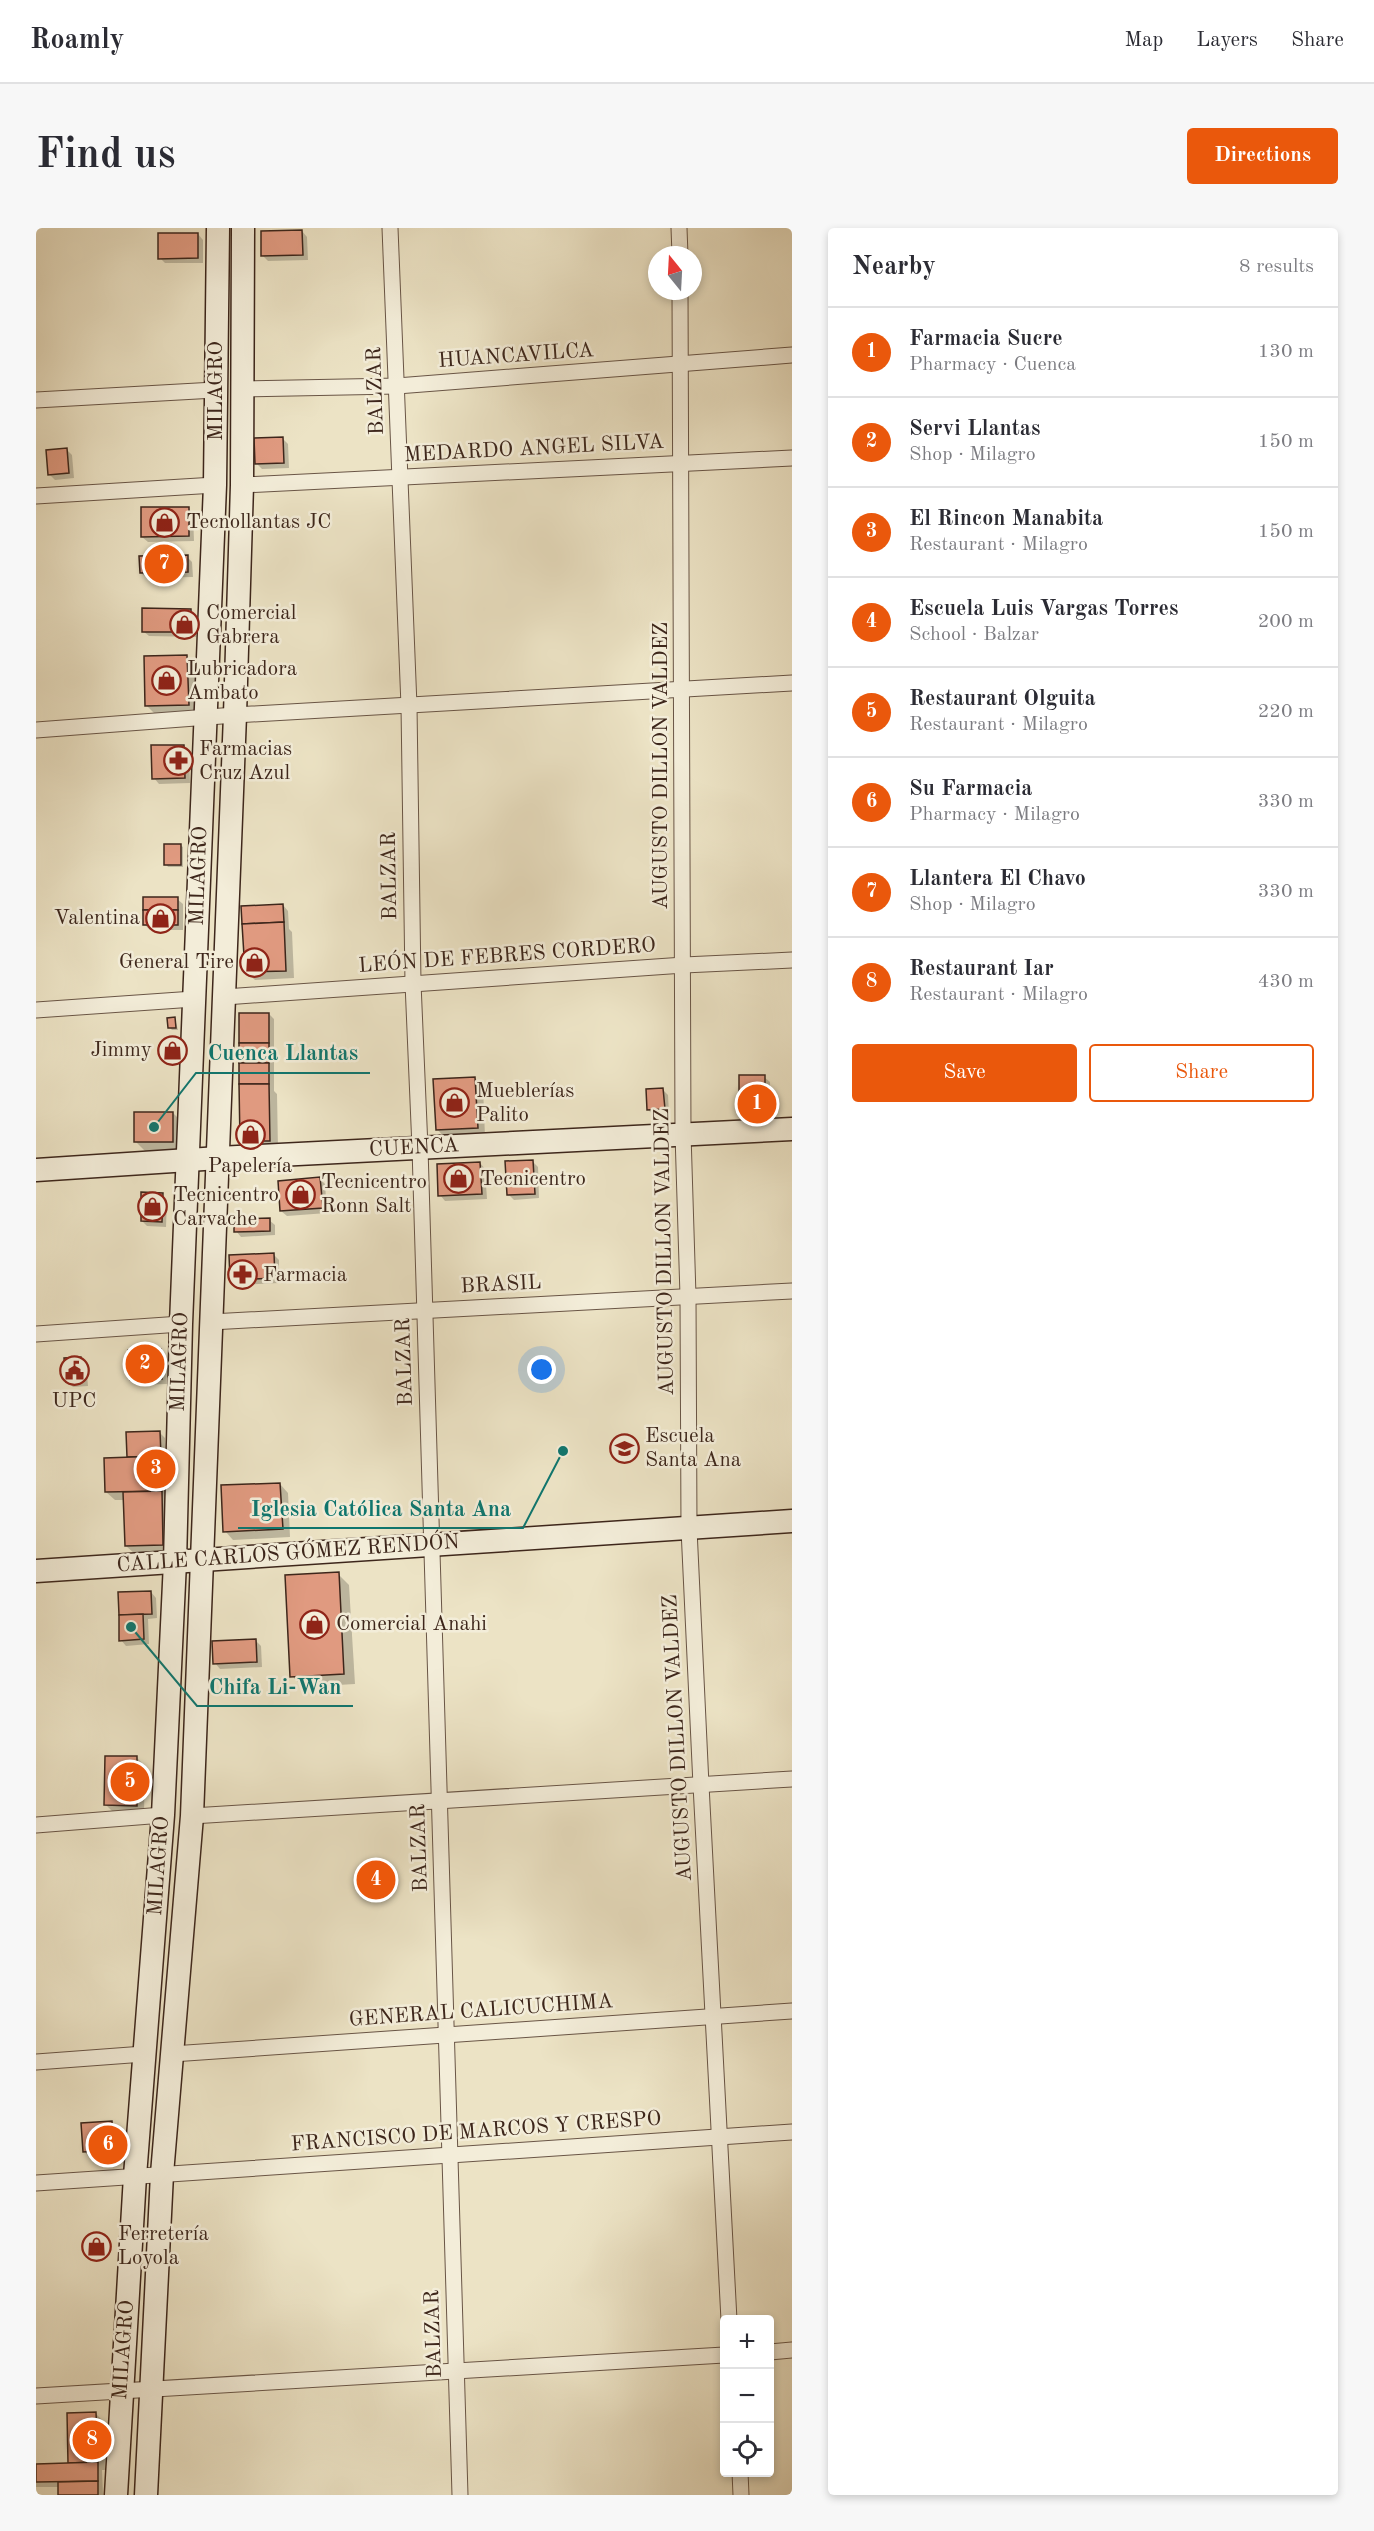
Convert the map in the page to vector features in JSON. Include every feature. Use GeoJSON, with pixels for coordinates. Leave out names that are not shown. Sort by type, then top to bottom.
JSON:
{"type":"FeatureCollection","features":[{"type":"Feature","properties":{"kind":"main road","name":"MILAGRO"},"geometry":{"type":"LineString","coordinates":[[116,2495],[135,2176],[163,1815],[175,1562],[181,1324],[215,485],[218,228]]}},
{"type":"Feature","properties":{"kind":"main road","name":"MILAGRO"},"geometry":{"type":"LineString","coordinates":[[146,2495],[162,2174],[192,1816],[235,715],[242,485],[243,228]]}},
{"type":"Feature","properties":{"kind":"main road","name":"CUENCA"},"geometry":{"type":"LineString","coordinates":[[36,1170],[219,1158],[792,1129]]}},
{"type":"Feature","properties":{"kind":"main road","name":"CALLE CARLOS GÓMEZ RENDÓN"},"geometry":{"type":"LineString","coordinates":[[36,1571],[792,1521]]}},
{"type":"Feature","properties":{"kind":"street","name":"BALZAR"},"geometry":{"type":"LineString","coordinates":[[390,228],[409,706],[413,983],[420,1148],[460,2495]]}},
{"type":"Feature","properties":{"kind":"street"},"geometry":{"type":"LineString","coordinates":[[679,228],[680,246]]}},
{"type":"Feature","properties":{"kind":"street","name":"AUGUSTO DILLON VALDEZ"},"geometry":{"type":"LineString","coordinates":[[680,300],[683,1134],[688,1296],[689,1529],[700,1785],[729,2315]]}},
{"type":"Feature","properties":{"kind":"street","name":"HUANCAVILCA"},"geometry":{"type":"LineString","coordinates":[[242,389],[397,386],[792,355]]}},
{"type":"Feature","properties":{"kind":"street"},"geometry":{"type":"LineString","coordinates":[[36,400],[215,390]]}},
{"type":"Feature","properties":{"kind":"street","name":"MEDARDO ANGEL SILVA"},"geometry":{"type":"LineString","coordinates":[[242,485],[792,458]]}},
{"type":"Feature","properties":{"kind":"street"},"geometry":{"type":"LineString","coordinates":[[36,496],[215,485]]}},
{"type":"Feature","properties":{"kind":"street"},"geometry":{"type":"LineString","coordinates":[[36,730],[235,715],[792,683]]}},
{"type":"Feature","properties":{"kind":"street","name":"LEÓN DE FEBRES CORDERO"},"geometry":{"type":"LineString","coordinates":[[225,997],[684,965],[792,960]]}},
{"type":"Feature","properties":{"kind":"street"},"geometry":{"type":"LineString","coordinates":[[36,1010],[194,999]]}},
{"type":"Feature","properties":{"kind":"street","name":"BRASIL"},"geometry":{"type":"LineString","coordinates":[[211,1322],[792,1290]]}},
{"type":"Feature","properties":{"kind":"street"},"geometry":{"type":"LineString","coordinates":[[36,1334],[181,1324]]}},
{"type":"Feature","properties":{"kind":"street"},"geometry":{"type":"LineString","coordinates":[[192,1816],[792,1779]]}},
{"type":"Feature","properties":{"kind":"street"},"geometry":{"type":"LineString","coordinates":[[36,1825],[163,1815]]}},
{"type":"Feature","properties":{"kind":"street","name":"GENERAL CALICUCHIMA"},"geometry":{"type":"LineString","coordinates":[[172,2054],[792,2011]]}},
{"type":"Feature","properties":{"kind":"street"},"geometry":{"type":"LineString","coordinates":[[36,2062],[144,2054]]}},
{"type":"Feature","properties":{"kind":"street","name":"FRANCISCO DE MARCOS Y CRESPO"},"geometry":{"type":"LineString","coordinates":[[135,2176],[792,2132]]}},
{"type":"Feature","properties":{"kind":"street"},"geometry":{"type":"LineString","coordinates":[[36,2183],[135,2176]]}},
{"type":"Feature","properties":{"kind":"street"},"geometry":{"type":"LineString","coordinates":[[774,2352],[792,2350]]}},
{"type":"Feature","properties":{"kind":"street"},"geometry":{"type":"LineString","coordinates":[[36,2396],[720,2355]]}},
{"type":"Feature","properties":{"kind":"street"},"geometry":{"type":"LineString","coordinates":[[740,2477],[741,2495]]}},
{"type":"Feature","properties":{"kind":"building"},"geometry":{"type":"Polygon","coordinates":[[[302,230],[303,255],[261,256],[261,231],[302,230]]]}},
{"type":"Feature","properties":{"kind":"building"},"geometry":{"type":"Polygon","coordinates":[[[158,233],[198,233],[198,258],[158,259],[158,233]]]}},
{"type":"Feature","properties":{"kind":"building"},"geometry":{"type":"Polygon","coordinates":[[[283,437],[284,463],[255,464],[254,438],[283,437]]]}},
{"type":"Feature","properties":{"kind":"building"},"geometry":{"type":"Polygon","coordinates":[[[67,448],[69,473],[48,475],[46,450],[67,448]]]}},
{"type":"Feature","properties":{"kind":"building","name":"Tecnollantas JC"},"geometry":{"type":"Polygon","coordinates":[[[141,507],[189,507],[189,536],[141,537],[141,507]]]}},
{"type":"Feature","properties":{"kind":"building"},"geometry":{"type":"Polygon","coordinates":[[[188,555],[188,572],[140,573],[139,556],[188,555]]]}},
{"type":"Feature","properties":{"kind":"building"},"geometry":{"type":"Polygon","coordinates":[[[142,608],[191,609],[191,632],[142,632],[142,608]]]}},
{"type":"Feature","properties":{"kind":"building","name":"Lubricadora Ambato"},"geometry":{"type":"Polygon","coordinates":[[[187,655],[189,705],[145,706],[144,656],[187,655]]]}},
{"type":"Feature","properties":{"kind":"building"},"geometry":{"type":"Polygon","coordinates":[[[151,745],[184,745],[185,778],[152,779],[151,745]]]}},
{"type":"Feature","properties":{"kind":"building"},"geometry":{"type":"Polygon","coordinates":[[[164,844],[181,844],[181,865],[164,865],[164,844]]]}},
{"type":"Feature","properties":{"kind":"building"},"geometry":{"type":"Polygon","coordinates":[[[143,897],[178,897],[178,910],[143,910],[143,897]]]}},
{"type":"Feature","properties":{"kind":"building"},"geometry":{"type":"Polygon","coordinates":[[[283,904],[284,922],[242,924],[241,906],[283,904]]]}},
{"type":"Feature","properties":{"kind":"building","name":"Valentina"},"geometry":{"type":"Polygon","coordinates":[[[143,910],[178,910],[178,925],[143,925],[143,910]]]}},
{"type":"Feature","properties":{"kind":"building"},"geometry":{"type":"Polygon","coordinates":[[[284,922],[286,971],[245,972],[242,924],[284,922]]]}},
{"type":"Feature","properties":{"kind":"building"},"geometry":{"type":"Polygon","coordinates":[[[239,1013],[269,1013],[269,1043],[239,1043],[239,1013]]]}},
{"type":"Feature","properties":{"kind":"building"},"geometry":{"type":"Polygon","coordinates":[[[175,1017],[176,1028],[168,1028],[167,1018],[175,1017]]]}},
{"type":"Feature","properties":{"kind":"building","name":"Jimmy"},"geometry":{"type":"Polygon","coordinates":[[[168,1043],[177,1043],[177,1056],[168,1056],[168,1043]]]}},
{"type":"Feature","properties":{"kind":"building"},"geometry":{"type":"Polygon","coordinates":[[[239,1043],[269,1043],[269,1063],[239,1063],[239,1043]]]}},
{"type":"Feature","properties":{"kind":"building"},"geometry":{"type":"Polygon","coordinates":[[[239,1063],[269,1063],[269,1084],[239,1084],[239,1063]]]}},
{"type":"Feature","properties":{"kind":"building"},"geometry":{"type":"Polygon","coordinates":[[[739,1075],[765,1075],[765,1110],[739,1110],[739,1075]]]}},
{"type":"Feature","properties":{"kind":"building","name":"Mueblerías Palito"},"geometry":{"type":"Polygon","coordinates":[[[475,1077],[478,1128],[436,1130],[433,1079],[475,1077]]]}},
{"type":"Feature","properties":{"kind":"building"},"geometry":{"type":"Polygon","coordinates":[[[239,1084],[269,1084],[270,1141],[240,1141],[239,1084]]]}},
{"type":"Feature","properties":{"kind":"building"},"geometry":{"type":"Polygon","coordinates":[[[663,1088],[665,1109],[647,1110],[646,1089],[663,1088]]]}},
{"type":"Feature","properties":{"kind":"building"},"geometry":{"type":"Polygon","coordinates":[[[134,1112],[173,1112],[173,1142],[134,1142],[134,1112]]]}},
{"type":"Feature","properties":{"kind":"building"},"geometry":{"type":"Polygon","coordinates":[[[533,1160],[535,1194],[507,1195],[505,1161],[533,1160]]]}},
{"type":"Feature","properties":{"kind":"building","name":"Tecnicentro"},"geometry":{"type":"Polygon","coordinates":[[[480,1162],[482,1194],[438,1196],[437,1164],[480,1162]]]}},
{"type":"Feature","properties":{"kind":"building","name":"Tecnicentro Ronn Salt"},"geometry":{"type":"Polygon","coordinates":[[[320,1177],[323,1208],[280,1211],[278,1181],[320,1177]]]}},
{"type":"Feature","properties":{"kind":"building","name":"Tecnicentro Carvache"},"geometry":{"type":"Polygon","coordinates":[[[141,1192],[163,1193],[162,1222],[141,1221],[141,1192]]]}},
{"type":"Feature","properties":{"kind":"building"},"geometry":{"type":"Polygon","coordinates":[[[270,1218],[270,1231],[234,1232],[234,1219],[270,1218]]]}},
{"type":"Feature","properties":{"kind":"building"},"geometry":{"type":"Polygon","coordinates":[[[274,1253],[275,1278],[230,1280],[229,1255],[274,1253]]]}},
{"type":"Feature","properties":{"kind":"building"},"geometry":{"type":"Polygon","coordinates":[[[161,1349],[162,1379],[130,1380],[128,1350],[161,1349]]]}},
{"type":"Feature","properties":{"kind":"building","name":"UPC"},"geometry":{"type":"Polygon","coordinates":[[[81,1357],[84,1381],[66,1382],[64,1358],[81,1357]]]}},
{"type":"Feature","properties":{"kind":"building"},"geometry":{"type":"Polygon","coordinates":[[[160,1431],[161,1456],[127,1457],[126,1432],[160,1431]]]}},
{"type":"Feature","properties":{"kind":"building"},"geometry":{"type":"Polygon","coordinates":[[[161,1456],[162,1491],[105,1492],[104,1458],[161,1456]]]}},
{"type":"Feature","properties":{"kind":"building"},"geometry":{"type":"Polygon","coordinates":[[[280,1483],[283,1529],[223,1532],[221,1485],[280,1483]]]}},
{"type":"Feature","properties":{"kind":"building"},"geometry":{"type":"Polygon","coordinates":[[[162,1491],[163,1545],[125,1546],[123,1492],[162,1491]]]}},
{"type":"Feature","properties":{"kind":"building","name":"Comercial Anahi"},"geometry":{"type":"Polygon","coordinates":[[[339,1572],[344,1674],[290,1677],[285,1575],[339,1572]]]}},
{"type":"Feature","properties":{"kind":"building"},"geometry":{"type":"Polygon","coordinates":[[[151,1591],[152,1614],[119,1615],[118,1592],[151,1591]]]}},
{"type":"Feature","properties":{"kind":"building"},"geometry":{"type":"Polygon","coordinates":[[[143,1614],[144,1639],[119,1641],[119,1615],[143,1614]]]}},
{"type":"Feature","properties":{"kind":"building"},"geometry":{"type":"Polygon","coordinates":[[[256,1639],[257,1662],[213,1664],[212,1641],[256,1639]]]}},
{"type":"Feature","properties":{"kind":"building"},"geometry":{"type":"Polygon","coordinates":[[[105,1756],[137,1756],[137,1806],[104,1805],[105,1756]]]}},
{"type":"Feature","properties":{"kind":"building"},"geometry":{"type":"Polygon","coordinates":[[[112,2121],[113,2150],[83,2152],[81,2123],[112,2121]]]}},
{"type":"Feature","properties":{"kind":"building","name":"Ferretería Loyola"},"geometry":{"type":"Polygon","coordinates":[[[88,2237],[107,2237],[107,2254],[88,2254],[88,2237]]]}},
{"type":"Feature","properties":{"kind":"building"},"geometry":{"type":"Polygon","coordinates":[[[96,2412],[98,2462],[68,2463],[67,2413],[96,2412]]]}},
{"type":"Feature","properties":{"kind":"building"},"geometry":{"type":"Polygon","coordinates":[[[98,2462],[98,2481],[36,2482],[36,2464],[98,2462]]]}},
{"type":"Feature","properties":{"kind":"building"},"geometry":{"type":"Polygon","coordinates":[[[98,2481],[98,2495],[58,2495],[58,2482],[98,2481]]]}},
{"type":"Feature","properties":{"kind":"place","name":"Tecnollantas JC"},"geometry":{"type":"Point","coordinates":[165,522]}},
{"type":"Feature","properties":{"kind":"place","name":"Llantera El Chavo"},"geometry":{"type":"Point","coordinates":[164,564]}},
{"type":"Feature","properties":{"kind":"place","name":"Comercial Gabrera"},"geometry":{"type":"Point","coordinates":[185,625]}},
{"type":"Feature","properties":{"kind":"place","name":"Lubricadora Ambato"},"geometry":{"type":"Point","coordinates":[166,681]}},
{"type":"Feature","properties":{"kind":"place","name":"Farmacias Cruz Azul"},"geometry":{"type":"Point","coordinates":[178,761]}},
{"type":"Feature","properties":{"kind":"place","name":"Valentina"},"geometry":{"type":"Point","coordinates":[161,918]}},
{"type":"Feature","properties":{"kind":"place","name":"General Tire"},"geometry":{"type":"Point","coordinates":[255,962]}},
{"type":"Feature","properties":{"kind":"place","name":"Jimmy"},"geometry":{"type":"Point","coordinates":[173,1050]}},
{"type":"Feature","properties":{"kind":"place","name":"Mueblerías Palito"},"geometry":{"type":"Point","coordinates":[455,1103]}},
{"type":"Feature","properties":{"kind":"place","name":"Farmacia Sucre"},"geometry":{"type":"Point","coordinates":[757,1104]}},
{"type":"Feature","properties":{"kind":"place","name":"Cuenca Llantas"},"geometry":{"type":"Point","coordinates":[154,1127]}},
{"type":"Feature","properties":{"kind":"place","name":"Papelería"},"geometry":{"type":"Point","coordinates":[250,1135]}},
{"type":"Feature","properties":{"kind":"place","name":"Tecnicentro"},"geometry":{"type":"Point","coordinates":[459,1179]}},
{"type":"Feature","properties":{"kind":"place","name":"Tecnicentro Ronn Salt"},"geometry":{"type":"Point","coordinates":[300,1194]}},
{"type":"Feature","properties":{"kind":"place","name":"Tecnicentro Carvache"},"geometry":{"type":"Point","coordinates":[152,1207]}},
{"type":"Feature","properties":{"kind":"place","name":"Farmacia"},"geometry":{"type":"Point","coordinates":[242,1275]}},
{"type":"Feature","properties":{"kind":"place","name":"Servi Llantas"},"geometry":{"type":"Point","coordinates":[145,1364]}},
{"type":"Feature","properties":{"kind":"place","name":"UPC"},"geometry":{"type":"Point","coordinates":[74,1370]}},
{"type":"Feature","properties":{"kind":"place","name":"Escuela Santa Ana"},"geometry":{"type":"Point","coordinates":[624,1448]}},
{"type":"Feature","properties":{"kind":"place","name":"Iglesia Católica Santa Ana"},"geometry":{"type":"Point","coordinates":[563,1451]}},
{"type":"Feature","properties":{"kind":"place","name":"El Rincon Manabita"},"geometry":{"type":"Point","coordinates":[156,1469]}},
{"type":"Feature","properties":{"kind":"place","name":"Comercial Anahi"},"geometry":{"type":"Point","coordinates":[315,1624]}},
{"type":"Feature","properties":{"kind":"place","name":"Chifa Li-Wan"},"geometry":{"type":"Point","coordinates":[131,1627]}},
{"type":"Feature","properties":{"kind":"place","name":"Restaurant Olguita"},"geometry":{"type":"Point","coordinates":[130,1782]}},
{"type":"Feature","properties":{"kind":"place","name":"Escuela Luis Vargas Torres"},"geometry":{"type":"Point","coordinates":[376,1880]}},
{"type":"Feature","properties":{"kind":"place","name":"Su Farmacia"},"geometry":{"type":"Point","coordinates":[108,2145]}},
{"type":"Feature","properties":{"kind":"place","name":"Ferretería Loyola"},"geometry":{"type":"Point","coordinates":[97,2246]}},
{"type":"Feature","properties":{"kind":"place","name":"Restaurant Iar"},"geometry":{"type":"Point","coordinates":[92,2440]}}]}
